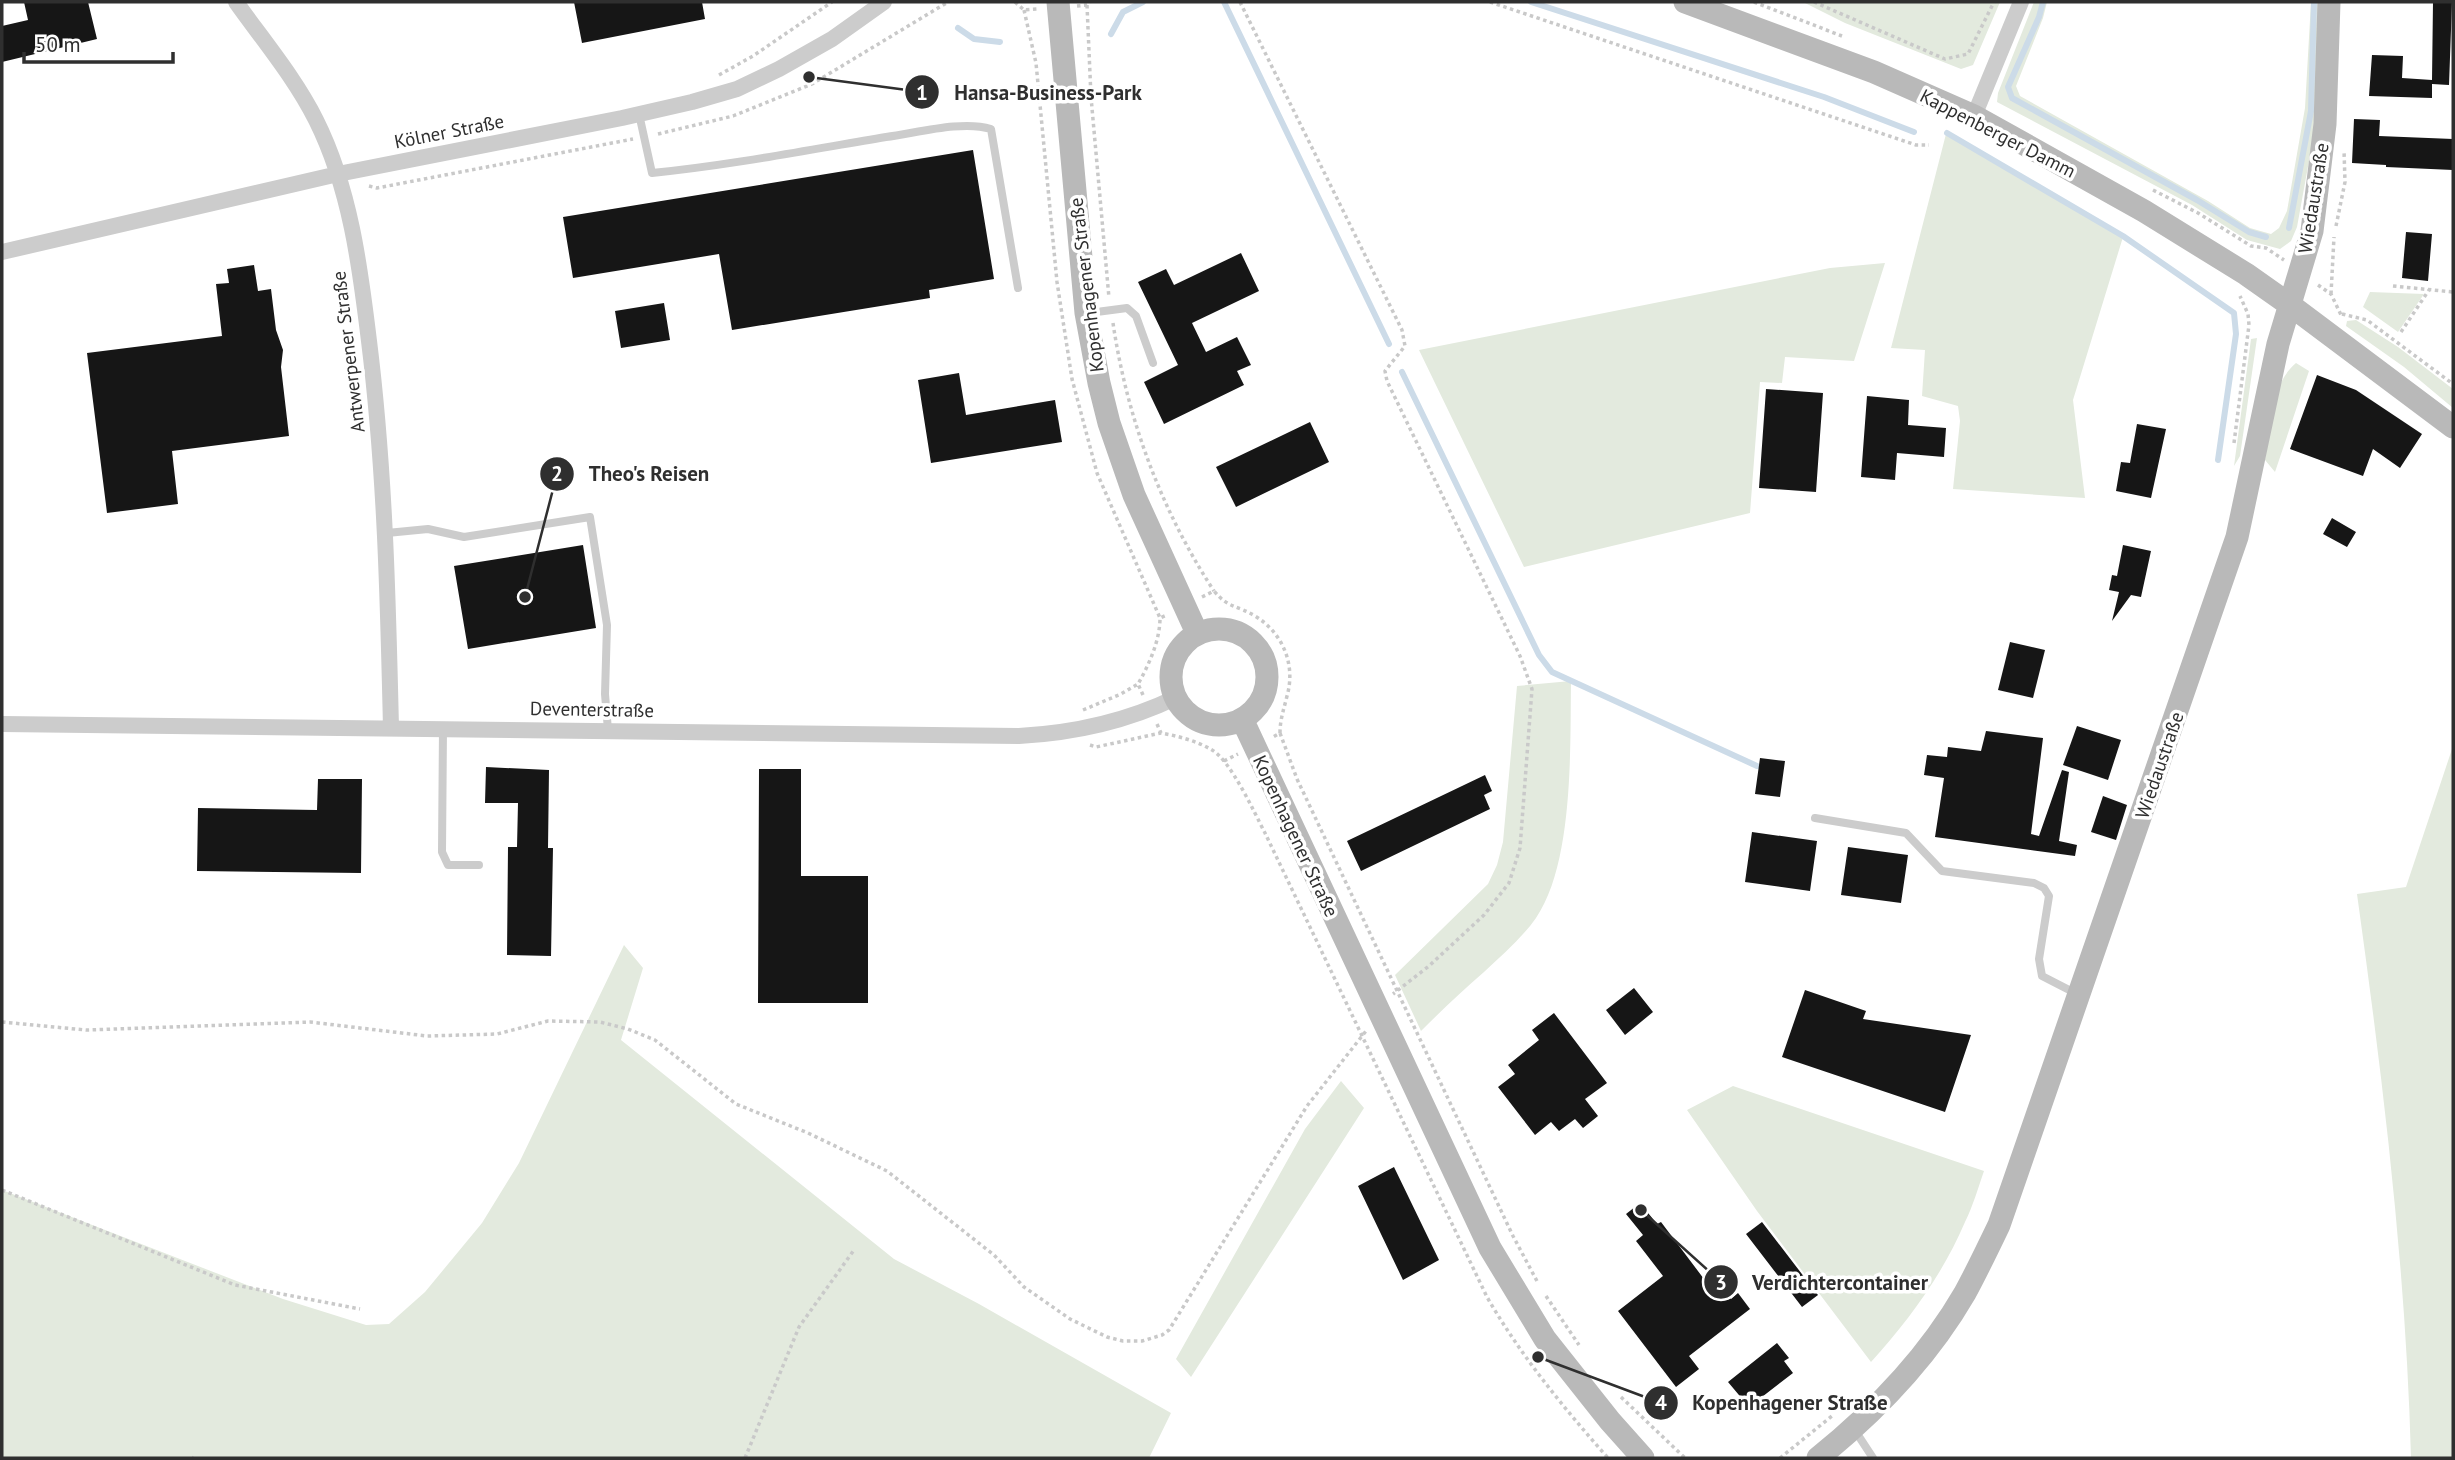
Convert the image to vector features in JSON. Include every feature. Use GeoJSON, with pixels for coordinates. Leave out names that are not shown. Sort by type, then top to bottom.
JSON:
{"type":"FeatureCollection","features":[{"type":"Feature","properties":{"kind":"main road","name":"Kopenhagener Straße"},"geometry":{"type":"LineString","coordinates":[[1058,2],[1086,313],[1099,383],[1120,457],[1141,512],[1197,633]]}},
{"type":"Feature","properties":{"kind":"main road","name":"Kappenberger Damm"},"geometry":{"type":"LineString","coordinates":[[1685,2],[1874,72],[1974,116],[2144,211],[2246,274],[2453,426]]}},
{"type":"Feature","properties":{"kind":"main road","name":"Wiedaustraße"},"geometry":{"type":"LineString","coordinates":[[1818,1458],[1881,1403],[1930,1346],[1965,1294],[1999,1225],[2080,995],[2237,537],[2278,344],[2312,231],[2325,124],[2329,2]]}},
{"type":"Feature","properties":{"kind":"main road"},"geometry":{"type":"LineString","coordinates":[[1214,628],[1231,629],[1246,636],[1262,655],[1267,678],[1265,692],[1259,704],[1242,719],[1220,726],[1205,724],[1182,709],[1175,698],[1171,667],[1186,641],[1197,633],[1214,628]]}},
{"type":"Feature","properties":{"kind":"main road","name":"Kopenhagener Straße"},"geometry":{"type":"LineString","coordinates":[[1242,719],[1490,1248],[1513,1289],[1559,1358],[1643,1458]]}},
{"type":"Feature","properties":{"kind":"street","name":"Antwerpener Straße"},"geometry":{"type":"LineString","coordinates":[[236,2],[278,59],[316,120],[338,174],[354,234],[376,402],[387,533],[391,728]]}},
{"type":"Feature","properties":{"kind":"street","name":"Kölner Straße"},"geometry":{"type":"LineString","coordinates":[[2,252],[338,174],[639,114],[737,89],[832,39],[884,2]]}},
{"type":"Feature","properties":{"kind":"street"},"geometry":{"type":"LineString","coordinates":[[1974,116],[2021,2]]}},
{"type":"Feature","properties":{"kind":"street","name":"Deventerstraße"},"geometry":{"type":"LineString","coordinates":[[2,724],[1019,736],[1082,729],[1150,710],[1175,698]]}},
{"type":"Feature","properties":{"kind":"lane"},"geometry":{"type":"LineString","coordinates":[[639,114],[652,173],[715,167],[977,124],[991,129],[1018,288]]}},
{"type":"Feature","properties":{"kind":"lane"},"geometry":{"type":"LineString","coordinates":[[1086,313],[1127,308],[1136,316],[1153,363]]}},
{"type":"Feature","properties":{"kind":"lane"},"geometry":{"type":"LineString","coordinates":[[387,533],[428,529],[464,537],[590,517],[607,625],[605,694],[608,730]]}},
{"type":"Feature","properties":{"kind":"lane"},"geometry":{"type":"LineString","coordinates":[[443,728],[442,852],[448,865],[479,865]]}},
{"type":"Feature","properties":{"kind":"lane"},"geometry":{"type":"LineString","coordinates":[[1815,818],[1906,833],[1942,871],[2034,883],[2044,888],[2049,897],[2039,959],[2042,976],[2080,995]]}},
{"type":"Feature","properties":{"kind":"lane"},"geometry":{"type":"LineString","coordinates":[[1854,1429],[1873,1458]]}},
{"type":"Feature","properties":{"kind":"path"},"geometry":{"type":"LineString","coordinates":[[716,76],[753,56],[832,2]]}},
{"type":"Feature","properties":{"kind":"path"},"geometry":{"type":"LineString","coordinates":[[2,1023],[86,1030],[310,1022],[427,1036],[497,1034],[548,1021],[600,1022],[628,1029],[655,1040],[736,1104],[808,1133],[887,1171],[994,1255],[1024,1287],[1070,1319],[1107,1337],[1123,1341],[1142,1340],[1162,1335],[1169,1330],[1307,1105],[1397,989],[1429,966],[1484,915],[1509,883],[1520,848],[1532,690],[1520,656],[1387,381],[1385,371],[1405,346],[1402,330],[1240,2]]}},
{"type":"Feature","properties":{"kind":"path"},"geometry":{"type":"LineString","coordinates":[[1490,2],[1916,145],[1929,145]]}},
{"type":"Feature","properties":{"kind":"path"},"geometry":{"type":"LineString","coordinates":[[1814,2],[1945,59],[1968,54],[1994,2]]}},
{"type":"Feature","properties":{"kind":"path"},"geometry":{"type":"LineString","coordinates":[[2232,453],[2249,325],[2248,314],[2239,298],[2251,246]]}},
{"type":"Feature","properties":{"kind":"path"},"geometry":{"type":"LineString","coordinates":[[2393,286],[2453,292]]}},
{"type":"Feature","properties":{"kind":"path"},"geometry":{"type":"LineString","coordinates":[[2401,332],[2429,290]]}},
{"type":"Feature","properties":{"kind":"path"},"geometry":{"type":"LineString","coordinates":[[2342,314],[2367,320],[2453,384]]}},
{"type":"Feature","properties":{"kind":"path"},"geometry":{"type":"LineString","coordinates":[[1280,733],[1224,761],[1213,751],[1179,737],[1161,733],[1138,684],[1160,630],[1160,618],[1214,590],[1230,606],[1254,615],[1280,640],[1289,660],[1291,677],[1280,719],[1280,733],[1297,779],[1513,1236],[1541,1288],[1584,1352]]}},
{"type":"Feature","properties":{"kind":"path"},"geometry":{"type":"LineString","coordinates":[[2,1189],[235,1285],[360,1309]]}},
{"type":"Feature","properties":{"kind":"path"},"geometry":{"type":"LineString","coordinates":[[745,1458],[799,1327],[854,1250]]}},
{"type":"Feature","properties":{"kind":"path"},"geometry":{"type":"LineString","coordinates":[[1613,1388],[1650,1427],[1685,1458]]}},
{"type":"Feature","properties":{"kind":"path"},"geometry":{"type":"LineString","coordinates":[[1780,1458],[1834,1414]]}},
{"type":"Feature","properties":{"kind":"shaded area"},"geometry":{"type":"Polygon","coordinates":[[[1803,2],[2000,2],[1973,65],[1961,69],[1845,23],[1803,2]]]}},
{"type":"Feature","properties":{"kind":"shaded area"},"geometry":{"type":"Polygon","coordinates":[[[2034,2],[2047,2],[2016,86],[2020,96],[2208,201],[2250,228],[2271,234],[2279,228],[2287,211],[2305,108],[2311,2],[2320,2],[2313,139],[2297,227],[2291,241],[2280,249],[2247,240],[2192,205],[1997,102],[1998,93],[2034,2]]]}},
{"type":"Feature","properties":{"kind":"shaded area"},"geometry":{"type":"Polygon","coordinates":[[[1946,134],[2123,237],[2073,400],[2085,498],[1953,489],[1960,421],[1958,406],[1922,396],[1925,350],[1891,348],[1946,134]]]}},
{"type":"Feature","properties":{"kind":"shaded area"},"geometry":{"type":"Polygon","coordinates":[[[1885,263],[1854,361],[1785,357],[1782,383],[1760,382],[1750,513],[1524,567],[1419,350],[1830,268],[1885,263]]]}},
{"type":"Feature","properties":{"kind":"shaded area"},"geometry":{"type":"Polygon","coordinates":[[[2370,292],[2424,294],[2398,332],[2363,307],[2370,292]]]}},
{"type":"Feature","properties":{"kind":"shaded area"},"geometry":{"type":"Polygon","coordinates":[[[2356,320],[2398,347],[2453,389],[2453,408],[2404,367],[2346,326],[2347,321],[2356,320]]]}},
{"type":"Feature","properties":{"kind":"shaded area"},"geometry":{"type":"Polygon","coordinates":[[[2257,338],[2240,456],[2234,466],[2251,339],[2257,338]]]}},
{"type":"Feature","properties":{"kind":"shaded area"},"geometry":{"type":"Polygon","coordinates":[[[2296,363],[2309,371],[2275,472],[2265,460],[2272,408],[2281,383],[2296,363]]]}},
{"type":"Feature","properties":{"kind":"shaded area"},"geometry":{"type":"Polygon","coordinates":[[[1571,681],[1570,770],[1564,836],[1548,894],[1536,918],[1518,939],[1421,1031],[1395,975],[1488,884],[1497,865],[1503,842],[1517,686],[1571,681]]]}},
{"type":"Feature","properties":{"kind":"shaded area"},"geometry":{"type":"Polygon","coordinates":[[[2453,746],[2453,1458],[2411,1458],[2399,1246],[2376,1034],[2357,894],[2406,887],[2453,746]]]}},
{"type":"Feature","properties":{"kind":"shaded area"},"geometry":{"type":"Polygon","coordinates":[[[624,945],[643,968],[621,1040],[894,1259],[1171,1413],[1149,1458],[2,1458],[2,1190],[283,1299],[366,1325],[389,1324],[425,1292],[482,1223],[519,1163],[624,945]]]}},
{"type":"Feature","properties":{"kind":"shaded area"},"geometry":{"type":"Polygon","coordinates":[[[1341,1081],[1364,1108],[1191,1377],[1176,1359],[1305,1129],[1341,1081]]]}},
{"type":"Feature","properties":{"kind":"shaded area"},"geometry":{"type":"Polygon","coordinates":[[[1733,1086],[1984,1171],[1968,1216],[1936,1278],[1899,1330],[1871,1362],[1757,1211],[1687,1110],[1733,1086]]]}},
{"type":"Feature","properties":{"kind":"building"},"geometry":{"type":"Polygon","coordinates":[[[24,2],[88,2],[97,39],[2,62],[2,26],[28,20],[24,2]]]}},
{"type":"Feature","properties":{"kind":"building"},"geometry":{"type":"Polygon","coordinates":[[[574,2],[702,2],[705,19],[582,43],[574,2]]]}},
{"type":"Feature","properties":{"kind":"building"},"geometry":{"type":"Polygon","coordinates":[[[2433,2],[2452,2],[2449,85],[2432,84],[2432,98],[2369,96],[2372,55],[2403,56],[2402,78],[2432,80],[2433,2]]]}},
{"type":"Feature","properties":{"kind":"building"},"geometry":{"type":"Polygon","coordinates":[[[2354,119],[2380,120],[2379,136],[2453,139],[2453,170],[2352,163],[2354,119]]]}},
{"type":"Feature","properties":{"kind":"building"},"geometry":{"type":"Polygon","coordinates":[[[973,150],[994,279],[929,290],[930,298],[732,330],[719,254],[573,278],[563,217],[973,150]]]}},
{"type":"Feature","properties":{"kind":"building"},"geometry":{"type":"Polygon","coordinates":[[[2406,232],[2432,234],[2428,281],[2402,278],[2406,232]]]}},
{"type":"Feature","properties":{"kind":"building"},"geometry":{"type":"Polygon","coordinates":[[[1241,253],[1259,291],[1192,323],[1206,352],[1237,337],[1251,365],[1237,371],[1244,385],[1164,424],[1144,382],[1178,365],[1138,282],[1166,269],[1174,285],[1241,253]]]}},
{"type":"Feature","properties":{"kind":"building"},"geometry":{"type":"Polygon","coordinates":[[[254,265],[258,291],[271,289],[276,330],[283,350],[281,367],[289,436],[172,451],[178,504],[107,513],[87,353],[222,336],[216,284],[229,283],[227,269],[254,265]]]}},
{"type":"Feature","properties":{"kind":"building"},"geometry":{"type":"Polygon","coordinates":[[[664,303],[670,340],[621,348],[615,311],[664,303]]]}},
{"type":"Feature","properties":{"kind":"building"},"geometry":{"type":"Polygon","coordinates":[[[959,373],[966,415],[1055,400],[1062,442],[931,463],[918,380],[959,373]]]}},
{"type":"Feature","properties":{"kind":"building"},"geometry":{"type":"Polygon","coordinates":[[[2317,375],[2356,390],[2422,434],[2400,468],[2373,449],[2363,476],[2290,449],[2317,375]]]}},
{"type":"Feature","properties":{"kind":"building"},"geometry":{"type":"Polygon","coordinates":[[[1766,389],[1823,393],[1816,492],[1759,488],[1766,389]]]}},
{"type":"Feature","properties":{"kind":"building"},"geometry":{"type":"Polygon","coordinates":[[[1867,396],[1909,400],[1908,425],[1946,428],[1944,457],[1897,453],[1895,480],[1861,477],[1867,396]]]}},
{"type":"Feature","properties":{"kind":"building"},"geometry":{"type":"Polygon","coordinates":[[[1310,422],[1329,462],[1236,507],[1216,467],[1310,422]]]}},
{"type":"Feature","properties":{"kind":"building"},"geometry":{"type":"Polygon","coordinates":[[[2137,424],[2166,429],[2151,498],[2116,491],[2121,462],[2130,463],[2137,424]]]}},
{"type":"Feature","properties":{"kind":"building"},"geometry":{"type":"Polygon","coordinates":[[[2332,518],[2356,532],[2347,547],[2323,534],[2332,518]]]}},
{"type":"Feature","properties":{"kind":"building"},"geometry":{"type":"Polygon","coordinates":[[[583,545],[596,628],[468,649],[454,566],[583,545]]]}},
{"type":"Feature","properties":{"kind":"building"},"geometry":{"type":"Polygon","coordinates":[[[2123,545],[2151,551],[2141,597],[2131,595],[2112,621],[2119,592],[2109,590],[2112,575],[2117,576],[2123,545]]]}},
{"type":"Feature","properties":{"kind":"building"},"geometry":{"type":"Polygon","coordinates":[[[2010,642],[2045,650],[2033,698],[1998,690],[2010,642]]]}},
{"type":"Feature","properties":{"kind":"building"},"geometry":{"type":"Polygon","coordinates":[[[2077,726],[2121,740],[2108,780],[2063,765],[2077,726]]]}},
{"type":"Feature","properties":{"kind":"building"},"geometry":{"type":"Polygon","coordinates":[[[1986,731],[2043,738],[2031,834],[2039,836],[2062,770],[2069,772],[2059,841],[2077,845],[2075,856],[1935,837],[1944,778],[1924,775],[1927,755],[1947,757],[1948,747],[1981,751],[1986,731]]]}},
{"type":"Feature","properties":{"kind":"building"},"geometry":{"type":"Polygon","coordinates":[[[1760,758],[1785,761],[1780,797],[1755,794],[1760,758]]]}},
{"type":"Feature","properties":{"kind":"building"},"geometry":{"type":"Polygon","coordinates":[[[486,767],[549,770],[548,848],[553,848],[551,956],[507,955],[508,847],[517,847],[518,803],[485,803],[486,767]]]}},
{"type":"Feature","properties":{"kind":"building"},"geometry":{"type":"Polygon","coordinates":[[[759,769],[801,769],[801,876],[868,876],[868,1003],[758,1003],[759,769]]]}},
{"type":"Feature","properties":{"kind":"building"},"geometry":{"type":"Polygon","coordinates":[[[1485,775],[1492,791],[1484,795],[1490,809],[1361,871],[1347,841],[1485,775]]]}},
{"type":"Feature","properties":{"kind":"building"},"geometry":{"type":"Polygon","coordinates":[[[318,779],[362,779],[361,873],[197,871],[198,808],[317,810],[318,779]]]}},
{"type":"Feature","properties":{"kind":"building"},"geometry":{"type":"Polygon","coordinates":[[[2103,796],[2127,805],[2116,840],[2091,832],[2103,796]]]}},
{"type":"Feature","properties":{"kind":"building"},"geometry":{"type":"Polygon","coordinates":[[[1752,832],[1817,841],[1810,891],[1745,882],[1752,832]]]}},
{"type":"Feature","properties":{"kind":"building"},"geometry":{"type":"Polygon","coordinates":[[[1848,847],[1908,855],[1901,903],[1841,895],[1848,847]]]}},
{"type":"Feature","properties":{"kind":"building"},"geometry":{"type":"Polygon","coordinates":[[[1634,988],[1653,1012],[1625,1035],[1606,1010],[1634,988]]]}},
{"type":"Feature","properties":{"kind":"building"},"geometry":{"type":"Polygon","coordinates":[[[1805,990],[1866,1011],[1863,1019],[1971,1035],[1945,1112],[1782,1057],[1805,990]]]}},
{"type":"Feature","properties":{"kind":"building"},"geometry":{"type":"Polygon","coordinates":[[[1554,1013],[1607,1083],[1585,1099],[1598,1116],[1583,1128],[1575,1119],[1559,1131],[1551,1122],[1535,1135],[1498,1087],[1515,1074],[1508,1065],[1539,1040],[1532,1030],[1554,1013]]]}},
{"type":"Feature","properties":{"kind":"building"},"geometry":{"type":"Polygon","coordinates":[[[1394,1167],[1439,1260],[1403,1280],[1358,1186],[1394,1167]]]}},
{"type":"Feature","properties":{"kind":"building"},"geometry":{"type":"Polygon","coordinates":[[[1640,1203],[1657,1224],[1661,1222],[1707,1283],[1714,1277],[1731,1299],[1738,1293],[1750,1309],[1689,1356],[1699,1369],[1676,1387],[1618,1311],[1663,1276],[1636,1241],[1643,1235],[1626,1214],[1640,1203]]]}},
{"type":"Feature","properties":{"kind":"building"},"geometry":{"type":"Polygon","coordinates":[[[1762,1222],[1818,1295],[1802,1307],[1746,1234],[1762,1222]]]}},
{"type":"Feature","properties":{"kind":"building"},"geometry":{"type":"Polygon","coordinates":[[[1777,1343],[1789,1358],[1784,1361],[1793,1373],[1749,1407],[1728,1382],[1777,1343]]]}},
{"type":"Feature","properties":{"kind":"waterway"},"geometry":{"type":"LineString","coordinates":[[1111,34],[1123,12],[1143,2]]}},
{"type":"Feature","properties":{"kind":"waterway"},"geometry":{"type":"LineString","coordinates":[[1224,2],[1389,344]]}},
{"type":"Feature","properties":{"kind":"waterway"},"geometry":{"type":"LineString","coordinates":[[1531,2],[1824,97],[1914,132]]}},
{"type":"Feature","properties":{"kind":"waterway"},"geometry":{"type":"LineString","coordinates":[[2043,2],[2008,87],[2012,98],[2197,200],[2249,232],[2266,237]]}},
{"type":"Feature","properties":{"kind":"waterway"},"geometry":{"type":"LineString","coordinates":[[2289,228],[2311,111],[2314,2]]}},
{"type":"Feature","properties":{"kind":"waterway"},"geometry":{"type":"LineString","coordinates":[[958,28],[974,39],[1000,42]]}},
{"type":"Feature","properties":{"kind":"waterway"},"geometry":{"type":"LineString","coordinates":[[1947,133],[2123,236],[2234,313],[2236,334],[2218,460]]}},
{"type":"Feature","properties":{"kind":"waterway"},"geometry":{"type":"LineString","coordinates":[[1402,372],[1539,655],[1552,672],[1757,766]]}},
{"type":"Feature","properties":{"kind":"place","name":"Hansa-Business-Park"},"geometry":{"type":"Point","coordinates":[809,77]}},
{"type":"Feature","properties":{"kind":"place","name":"Theo's Reisen"},"geometry":{"type":"Point","coordinates":[525,597]}},
{"type":"Feature","properties":{"kind":"place","name":"Verdichtercontainer"},"geometry":{"type":"Point","coordinates":[1641,1210]}},
{"type":"Feature","properties":{"kind":"place","name":"Kopenhagener Straße"},"geometry":{"type":"Point","coordinates":[1538,1357]}}]}
